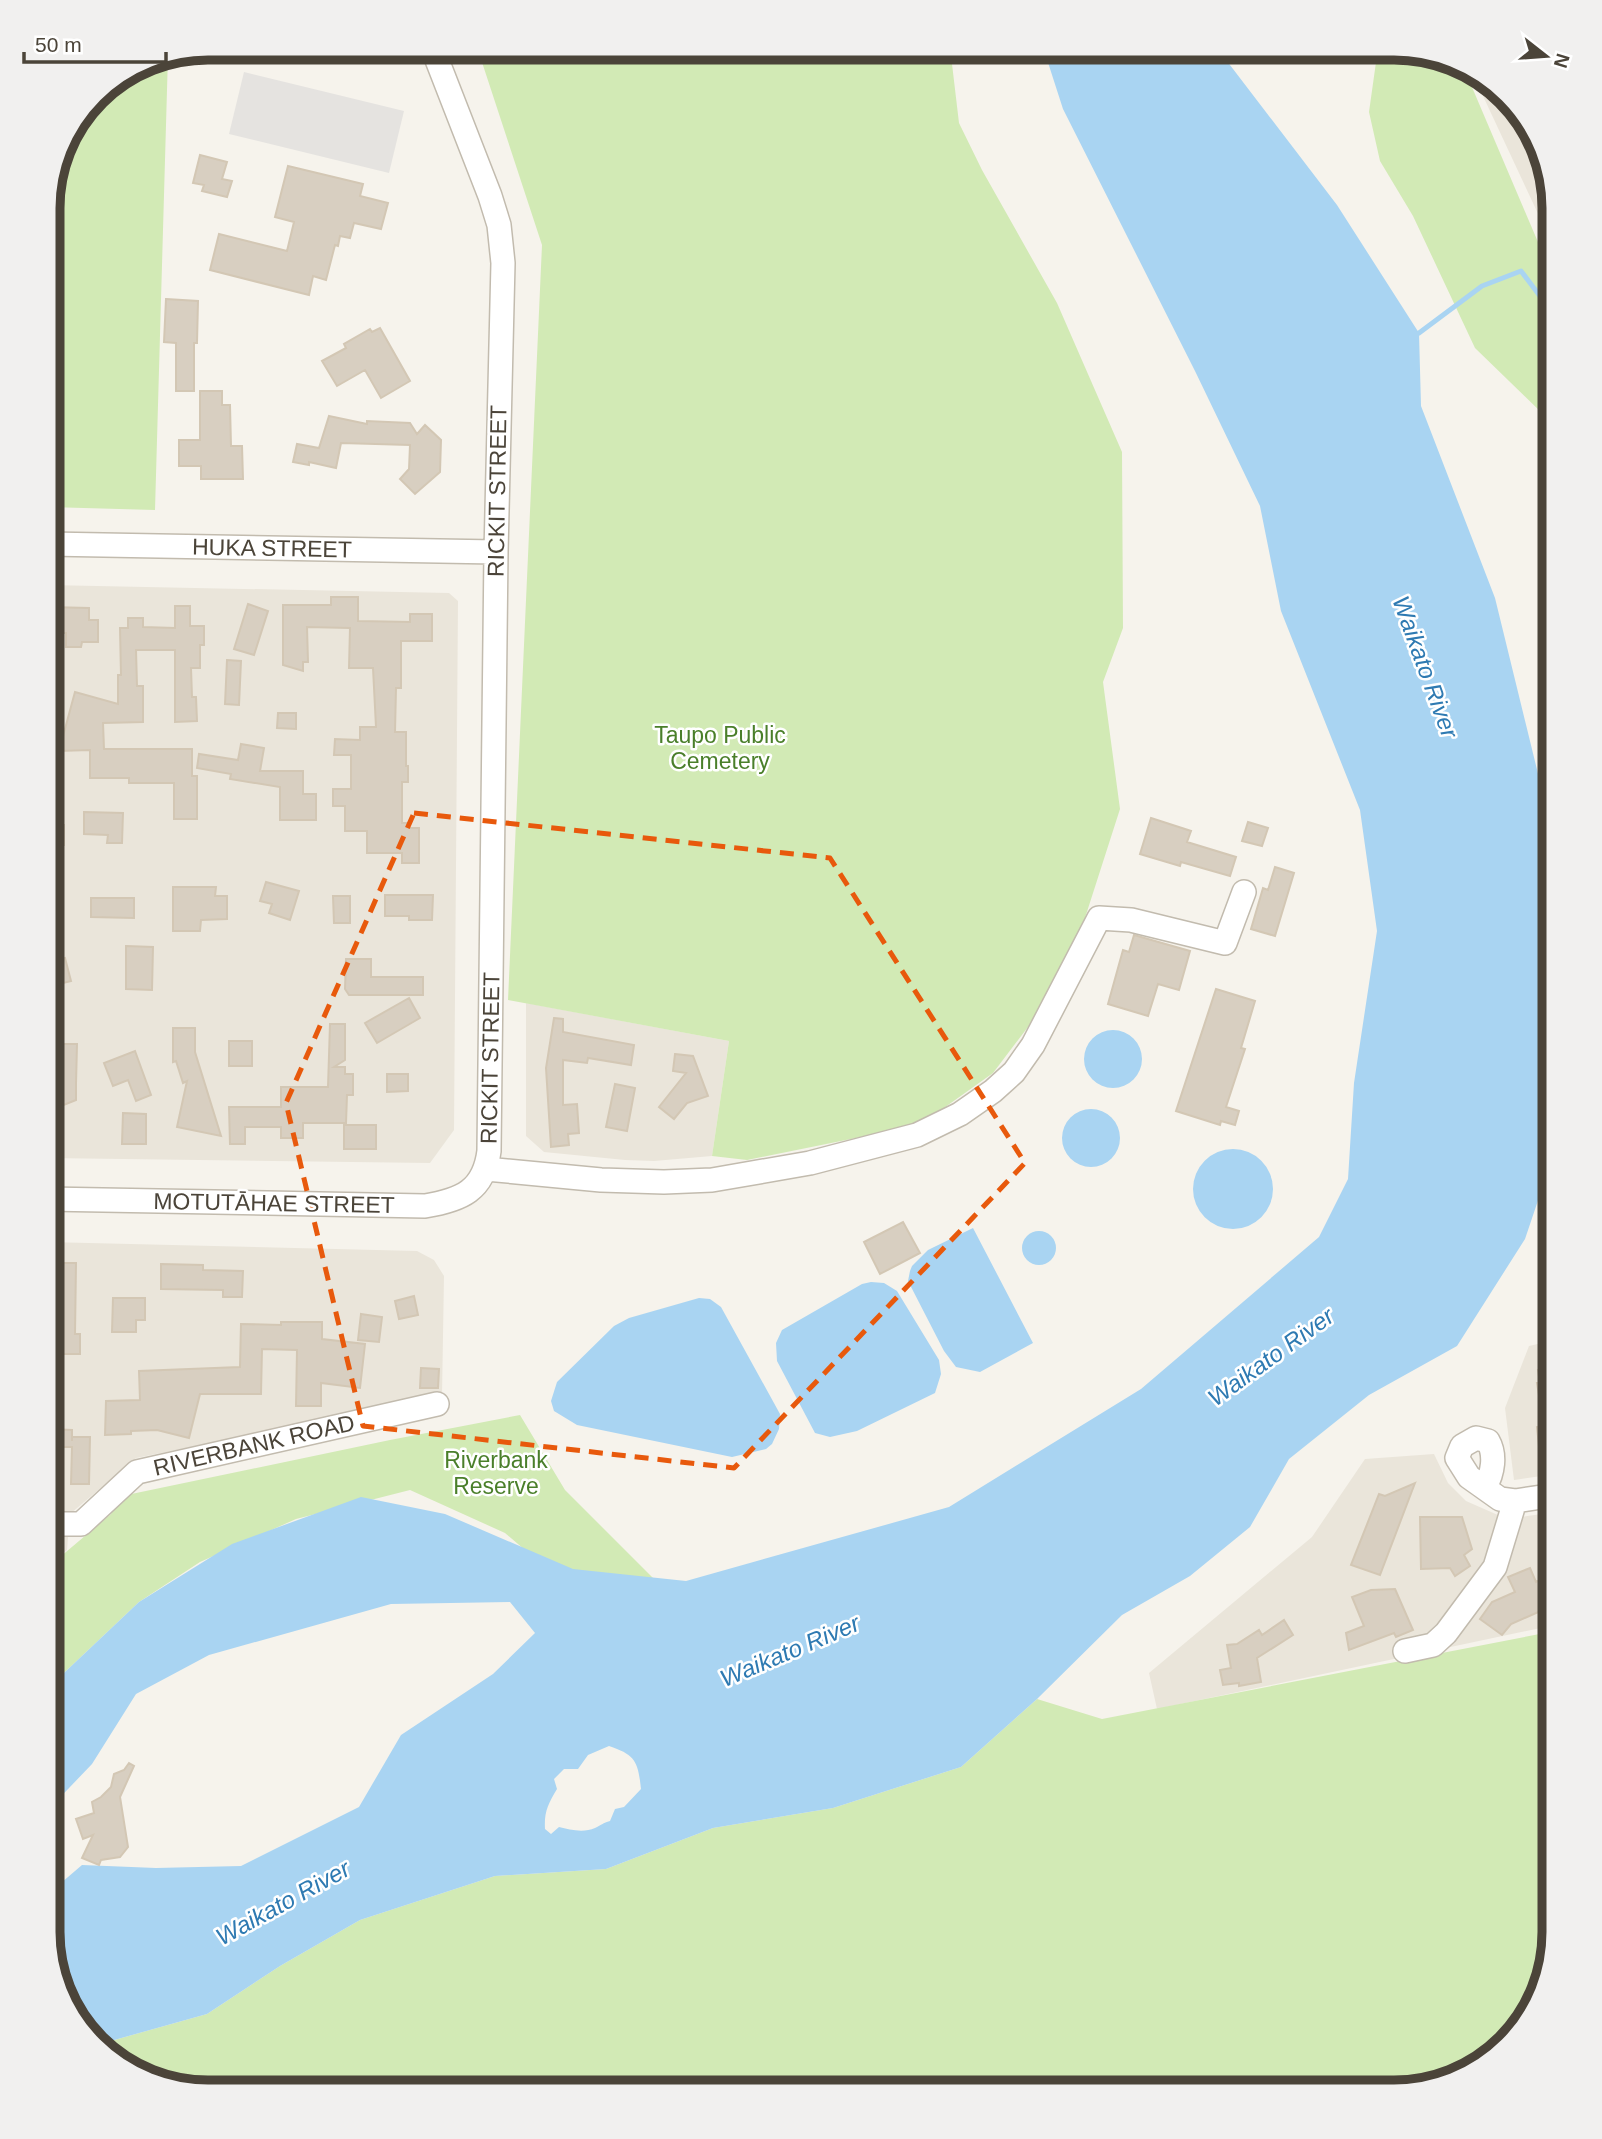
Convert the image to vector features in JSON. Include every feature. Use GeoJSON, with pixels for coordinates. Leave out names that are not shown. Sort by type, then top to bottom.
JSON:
{"type":"FeatureCollection","features":[{"type":"Feature","properties":{"kind":"street","name":"RICKIT STREET"},"geometry":{"type":"LineString","coordinates":[[437,60],[491,196],[499,225],[503,263],[496,552],[489,1151],[486,1169],[601,1180],[712,1180],[810,1163],[917,1135],[960,1114],[993,1091],[1014,1072],[1033,1045],[1099,918],[1130,919],[1225,943],[1244,892]]}},
{"type":"Feature","properties":{"kind":"street","name":"HUKA STREET"},"geometry":{"type":"LineString","coordinates":[[60,544],[496,552]]}},
{"type":"Feature","properties":{"kind":"street","name":"MOTUTĀHAE STREET"},"geometry":{"type":"LineString","coordinates":[[60,1199],[425,1206],[464,1196],[486,1169]]}},
{"type":"Feature","properties":{"kind":"street","name":"RIVERBANK ROAD"},"geometry":{"type":"LineString","coordinates":[[60,1524],[81,1524],[137,1472],[437,1404]]}},
{"type":"Feature","properties":{"kind":"street"},"geometry":{"type":"LineString","coordinates":[[1485,1487],[1500,1499],[1515,1501],[1542,1497]]}},
{"type":"Feature","properties":{"kind":"street"},"geometry":{"type":"LineString","coordinates":[[1405,1651],[1433,1645],[1446,1633],[1495,1567],[1515,1501]]}},
{"type":"Feature","properties":{"kind":"highlighted area"},"geometry":{"type":"Polygon","coordinates":[[[414,813],[830,858],[1025,1163],[734,1468],[363,1426],[286,1103],[414,813]]]}},
{"type":"Feature","properties":{"kind":"shaded area"},"geometry":{"type":"Polygon","coordinates":[[[244,72],[404,111],[389,173],[229,134],[244,72]]]}},
{"type":"Feature","properties":{"kind":"shaded area"},"geometry":{"type":"Polygon","coordinates":[[[1478,86],[1506,110],[1527,142],[1540,179],[1542,222],[1478,86]]]}},
{"type":"Feature","properties":{"kind":"shaded area"},"geometry":{"type":"Polygon","coordinates":[[[60,585],[449,593],[458,601],[454,1130],[430,1163],[60,1158],[60,585]]]}},
{"type":"Feature","properties":{"kind":"shaded area"},"geometry":{"type":"Polygon","coordinates":[[[526,1003],[729,1041],[712,1156],[654,1161],[544,1152],[526,1136],[526,1003]]]}},
{"type":"Feature","properties":{"kind":"shaded area"},"geometry":{"type":"Polygon","coordinates":[[[60,1242],[417,1251],[434,1260],[444,1276],[442,1396],[136,1458],[70,1514],[67,1550],[60,1556],[60,1242]]]}},
{"type":"Feature","properties":{"kind":"shaded area"},"geometry":{"type":"Polygon","coordinates":[[[1542,1343],[1542,1476],[1514,1480],[1505,1408],[1529,1346],[1542,1343]]]}},
{"type":"Feature","properties":{"kind":"shaded area"},"geometry":{"type":"Polygon","coordinates":[[[1434,1454],[1448,1483],[1466,1501],[1507,1519],[1542,1514],[1542,1628],[1157,1709],[1149,1673],[1312,1537],[1365,1459],[1434,1454]]]}},
{"type":"Feature","properties":{"kind":"green space","name":"Taupo Public Cemetery"},"geometry":{"type":"Polygon","coordinates":[[[481,60],[952,60],[959,123],[982,170],[1057,303],[1122,452],[1123,628],[1103,682],[1120,809],[1066,977],[993,1073],[920,1125],[747,1160],[712,1156],[729,1041],[508,1000],[542,245],[481,60]]]}},
{"type":"Feature","properties":{"kind":"green space"},"geometry":{"type":"Polygon","coordinates":[[[1376,60],[1404,60],[1433,65],[1469,80],[1542,251],[1542,413],[1475,348],[1413,216],[1380,161],[1369,112],[1376,60]]]}},
{"type":"Feature","properties":{"kind":"green space"},"geometry":{"type":"Polygon","coordinates":[[[168,65],[155,510],[60,507],[60,198],[67,160],[84,125],[96,110],[134,79],[168,65]]]}},
{"type":"Feature","properties":{"kind":"green space","name":"Riverbank Reserve"},"geometry":{"type":"Polygon","coordinates":[[[520,1415],[565,1490],[654,1579],[545,1567],[505,1533],[410,1490],[296,1519],[200,1562],[139,1602],[60,1677],[60,1557],[111,1514],[117,1497],[520,1415]]]}},
{"type":"Feature","properties":{"kind":"green space"},"geometry":{"type":"Polygon","coordinates":[[[1542,1634],[1542,1941],[1535,1979],[1518,2014],[1492,2043],[1477,2055],[1442,2072],[1394,2080],[208,2080],[160,2072],[125,2055],[109,2042],[207,2014],[280,1966],[360,1920],[495,1876],[606,1869],[713,1828],[833,1808],[961,1767],[1037,1699],[1102,1719],[1542,1634]]]}},
{"type":"Feature","properties":{"kind":"water","name":"Waikato River"},"geometry":{"type":"Polygon","coordinates":[[[1047,60],[1226,60],[1337,205],[1419,333],[1421,406],[1495,598],[1542,790],[1542,1189],[1525,1239],[1457,1346],[1369,1395],[1289,1459],[1250,1527],[1190,1576],[1122,1615],[1037,1699],[961,1767],[833,1808],[713,1828],[606,1869],[495,1876],[360,1920],[280,1966],[207,2014],[109,2042],[84,2014],[67,1979],[60,1941],[60,1884],[82,1865],[156,1868],[241,1866],[359,1807],[401,1735],[493,1674],[535,1633],[510,1602],[391,1604],[209,1655],[136,1694],[92,1764],[60,1797],[60,1677],[139,1602],[232,1544],[361,1497],[445,1514],[573,1569],[686,1581],[949,1507],[1141,1389],[1319,1237],[1348,1179],[1354,1083],[1377,931],[1360,810],[1281,611],[1260,506],[1063,109],[1047,60]],[[609,1746],[588,1755],[578,1769],[564,1769],[554,1779],[557,1789],[547,1808],[545,1829],[551,1834],[559,1827],[591,1830],[610,1821],[615,1809],[624,1807],[641,1789],[637,1766],[625,1753],[609,1746]]]}},
{"type":"Feature","properties":{"kind":"water"},"geometry":{"type":"Polygon","coordinates":[[[1113,1030],[1129,1035],[1137,1043],[1142,1059],[1137,1075],[1129,1083],[1113,1088],[1097,1083],[1089,1075],[1084,1059],[1089,1043],[1097,1035],[1113,1030]]]}},
{"type":"Feature","properties":{"kind":"water"},"geometry":{"type":"Polygon","coordinates":[[[1091,1109],[1107,1114],[1115,1122],[1120,1138],[1115,1154],[1107,1162],[1091,1167],[1075,1162],[1067,1154],[1062,1138],[1067,1122],[1075,1114],[1091,1109]]]}},
{"type":"Feature","properties":{"kind":"water"},"geometry":{"type":"Polygon","coordinates":[[[1225,1149],[1241,1149],[1262,1160],[1273,1181],[1273,1197],[1262,1218],[1241,1229],[1225,1229],[1211,1223],[1199,1211],[1193,1197],[1193,1181],[1199,1167],[1211,1155],[1225,1149]]]}},
{"type":"Feature","properties":{"kind":"water"},"geometry":{"type":"Polygon","coordinates":[[[973,1228],[1033,1343],[980,1372],[956,1367],[944,1351],[908,1281],[912,1266],[928,1250],[973,1228]]]}},
{"type":"Feature","properties":{"kind":"water"},"geometry":{"type":"Polygon","coordinates":[[[1039,1231],[1051,1236],[1056,1248],[1051,1260],[1039,1265],[1027,1260],[1022,1248],[1027,1236],[1039,1231]]]}},
{"type":"Feature","properties":{"kind":"water"},"geometry":{"type":"Polygon","coordinates":[[[884,1283],[897,1291],[939,1360],[941,1374],[935,1393],[857,1431],[830,1437],[815,1433],[777,1361],[776,1343],[782,1330],[862,1284],[884,1283]]]}},
{"type":"Feature","properties":{"kind":"water"},"geometry":{"type":"Polygon","coordinates":[[[699,1298],[710,1299],[721,1307],[780,1414],[779,1429],[772,1444],[766,1449],[732,1457],[577,1425],[554,1411],[551,1401],[557,1382],[614,1326],[629,1318],[699,1298]]]}},
{"type":"Feature","properties":{"kind":"building"},"geometry":{"type":"Polygon","coordinates":[[[200,155],[227,162],[222,179],[232,181],[227,197],[202,191],[204,185],[193,183],[200,155]]]}},
{"type":"Feature","properties":{"kind":"building"},"geometry":{"type":"Polygon","coordinates":[[[288,166],[363,184],[360,196],[388,203],[381,229],[354,223],[350,238],[340,236],[326,280],[313,276],[309,295],[210,270],[219,234],[287,251],[294,222],[275,217],[288,166]]]}},
{"type":"Feature","properties":{"kind":"building"},"geometry":{"type":"Polygon","coordinates":[[[166,299],[198,301],[197,343],[194,343],[194,391],[176,391],[176,343],[164,342],[166,299]]]}},
{"type":"Feature","properties":{"kind":"building"},"geometry":{"type":"Polygon","coordinates":[[[380,328],[410,381],[381,398],[365,370],[337,386],[322,361],[346,348],[344,344],[370,329],[372,332],[380,328]]]}},
{"type":"Feature","properties":{"kind":"building"},"geometry":{"type":"Polygon","coordinates":[[[200,391],[222,391],[222,405],[230,405],[231,446],[242,446],[243,479],[201,479],[201,466],[179,466],[179,440],[200,440],[200,391]]]}},
{"type":"Feature","properties":{"kind":"building"},"geometry":{"type":"Polygon","coordinates":[[[329,416],[367,424],[367,421],[410,423],[417,434],[425,425],[441,440],[440,472],[415,494],[400,479],[409,469],[410,445],[341,443],[336,468],[309,462],[309,465],[293,462],[297,444],[319,448],[329,416]]]}},
{"type":"Feature","properties":{"kind":"building"},"geometry":{"type":"Polygon","coordinates":[[[331,597],[358,597],[358,621],[410,622],[410,614],[432,614],[432,641],[401,641],[401,688],[396,688],[395,732],[406,732],[408,766],[408,782],[402,782],[402,823],[409,823],[409,828],[419,828],[419,863],[402,863],[402,853],[367,853],[367,831],[345,831],[345,806],[333,806],[333,789],[351,789],[351,755],[334,755],[335,739],[360,740],[360,727],[376,727],[373,668],[349,668],[350,628],[307,627],[308,662],[303,662],[303,671],[283,665],[283,605],[331,605],[331,597]]]}},
{"type":"Feature","properties":{"kind":"building"},"geometry":{"type":"Polygon","coordinates":[[[248,604],[268,611],[254,655],[234,649],[248,604]]]}},
{"type":"Feature","properties":{"kind":"building"},"geometry":{"type":"Polygon","coordinates":[[[175,606],[190,606],[190,626],[204,626],[204,645],[200,645],[200,668],[191,668],[192,697],[196,697],[197,721],[175,722],[175,650],[136,650],[137,686],[143,686],[143,722],[103,723],[104,749],[192,749],[192,776],[197,776],[197,819],[174,819],[174,783],[129,783],[129,778],[90,778],[90,750],[60,751],[75,692],[118,704],[118,675],[121,675],[120,628],[128,628],[128,618],[143,618],[143,627],[175,628],[175,606]]]}},
{"type":"Feature","properties":{"kind":"building"},"geometry":{"type":"Polygon","coordinates":[[[60,607],[89,608],[89,620],[98,620],[98,642],[82,642],[81,647],[66,647],[66,633],[60,633],[60,607]]]}},
{"type":"Feature","properties":{"kind":"building"},"geometry":{"type":"Polygon","coordinates":[[[227,660],[241,661],[239,705],[225,704],[227,660]]]}},
{"type":"Feature","properties":{"kind":"building"},"geometry":{"type":"Polygon","coordinates":[[[278,713],[296,713],[296,729],[277,728],[278,713]]]}},
{"type":"Feature","properties":{"kind":"building"},"geometry":{"type":"Polygon","coordinates":[[[241,744],[264,748],[260,771],[303,771],[303,794],[316,794],[316,820],[280,820],[280,787],[230,779],[231,774],[197,768],[199,754],[238,760],[241,744]]]}},
{"type":"Feature","properties":{"kind":"building"},"geometry":{"type":"Polygon","coordinates":[[[84,812],[123,813],[122,843],[107,843],[108,835],[84,834],[84,812]]]}},
{"type":"Feature","properties":{"kind":"building"},"geometry":{"type":"Polygon","coordinates":[[[1151,818],[1191,831],[1187,842],[1236,857],[1230,876],[1181,862],[1180,866],[1140,854],[1151,818]]]}},
{"type":"Feature","properties":{"kind":"building"},"geometry":{"type":"Polygon","coordinates":[[[1248,822],[1268,828],[1262,846],[1242,841],[1248,822]]]}},
{"type":"Feature","properties":{"kind":"building"},"geometry":{"type":"Polygon","coordinates":[[[60,825],[64,825],[64,845],[60,845],[60,825]]]}},
{"type":"Feature","properties":{"kind":"building"},"geometry":{"type":"Polygon","coordinates":[[[1275,867],[1294,873],[1275,936],[1251,929],[1263,888],[1268,890],[1275,867]]]}},
{"type":"Feature","properties":{"kind":"building"},"geometry":{"type":"Polygon","coordinates":[[[266,882],[299,891],[290,920],[269,913],[272,904],[260,901],[266,882]]]}},
{"type":"Feature","properties":{"kind":"building"},"geometry":{"type":"Polygon","coordinates":[[[173,887],[216,887],[215,896],[227,896],[227,919],[201,920],[200,931],[173,931],[173,887]]]}},
{"type":"Feature","properties":{"kind":"building"},"geometry":{"type":"Polygon","coordinates":[[[385,895],[433,895],[432,920],[385,916],[385,895]]]}},
{"type":"Feature","properties":{"kind":"building"},"geometry":{"type":"Polygon","coordinates":[[[333,896],[350,896],[350,923],[334,923],[333,896]]]}},
{"type":"Feature","properties":{"kind":"building"},"geometry":{"type":"Polygon","coordinates":[[[91,898],[134,898],[134,918],[91,917],[91,898]]]}},
{"type":"Feature","properties":{"kind":"building"},"geometry":{"type":"Polygon","coordinates":[[[1134,935],[1190,951],[1179,990],[1158,984],[1148,1016],[1108,1004],[1123,950],[1129,952],[1134,935]]]}},
{"type":"Feature","properties":{"kind":"building"},"geometry":{"type":"Polygon","coordinates":[[[126,946],[153,947],[152,990],[126,989],[126,946]]]}},
{"type":"Feature","properties":{"kind":"building"},"geometry":{"type":"Polygon","coordinates":[[[65,958],[71,981],[60,984],[60,959],[65,958]]]}},
{"type":"Feature","properties":{"kind":"building"},"geometry":{"type":"Polygon","coordinates":[[[346,959],[371,959],[371,977],[423,977],[423,995],[349,995],[345,989],[346,959]]]}},
{"type":"Feature","properties":{"kind":"building"},"geometry":{"type":"Polygon","coordinates":[[[1216,989],[1255,1001],[1241,1048],[1245,1049],[1226,1107],[1239,1111],[1235,1125],[1221,1121],[1220,1125],[1176,1111],[1216,989]]]}},
{"type":"Feature","properties":{"kind":"building"},"geometry":{"type":"Polygon","coordinates":[[[409,998],[420,1018],[377,1043],[365,1023],[409,998]]]}},
{"type":"Feature","properties":{"kind":"building"},"geometry":{"type":"Polygon","coordinates":[[[554,1018],[563,1019],[563,1032],[634,1045],[631,1065],[588,1058],[587,1063],[563,1060],[563,1105],[577,1104],[579,1133],[568,1134],[569,1145],[551,1147],[546,1068],[554,1018]]]}},
{"type":"Feature","properties":{"kind":"building"},"geometry":{"type":"Polygon","coordinates":[[[330,1024],[345,1024],[345,1060],[334,1067],[345,1067],[345,1074],[353,1074],[353,1095],[347,1095],[346,1123],[303,1123],[303,1138],[281,1138],[281,1127],[245,1127],[245,1144],[230,1144],[229,1107],[281,1107],[281,1087],[328,1087],[330,1024]]]}},
{"type":"Feature","properties":{"kind":"building"},"geometry":{"type":"Polygon","coordinates":[[[173,1028],[195,1028],[195,1052],[221,1136],[177,1127],[187,1081],[183,1083],[176,1061],[173,1062],[173,1028]]]}},
{"type":"Feature","properties":{"kind":"building"},"geometry":{"type":"Polygon","coordinates":[[[229,1041],[252,1041],[252,1066],[229,1066],[229,1041]]]}},
{"type":"Feature","properties":{"kind":"building"},"geometry":{"type":"Polygon","coordinates":[[[60,1044],[77,1044],[76,1100],[60,1106],[60,1044]]]}},
{"type":"Feature","properties":{"kind":"building"},"geometry":{"type":"Polygon","coordinates":[[[135,1051],[151,1095],[136,1101],[128,1080],[113,1086],[104,1063],[135,1051]]]}},
{"type":"Feature","properties":{"kind":"building"},"geometry":{"type":"Polygon","coordinates":[[[675,1054],[693,1056],[708,1096],[687,1103],[674,1119],[659,1107],[686,1073],[673,1071],[675,1054]]]}},
{"type":"Feature","properties":{"kind":"building"},"geometry":{"type":"Polygon","coordinates":[[[387,1074],[408,1074],[408,1091],[387,1092],[387,1074]]]}},
{"type":"Feature","properties":{"kind":"building"},"geometry":{"type":"Polygon","coordinates":[[[615,1084],[635,1088],[627,1131],[606,1127],[615,1084]]]}},
{"type":"Feature","properties":{"kind":"building"},"geometry":{"type":"Polygon","coordinates":[[[123,1113],[146,1114],[146,1144],[122,1144],[123,1113]]]}},
{"type":"Feature","properties":{"kind":"building"},"geometry":{"type":"Polygon","coordinates":[[[344,1125],[376,1125],[376,1149],[344,1149],[344,1125]]]}},
{"type":"Feature","properties":{"kind":"building"},"geometry":{"type":"Polygon","coordinates":[[[903,1222],[920,1253],[880,1274],[864,1242],[903,1222]]]}},
{"type":"Feature","properties":{"kind":"building"},"geometry":{"type":"Polygon","coordinates":[[[60,1263],[76,1263],[75,1334],[80,1334],[80,1354],[60,1354],[60,1263]]]}},
{"type":"Feature","properties":{"kind":"building"},"geometry":{"type":"Polygon","coordinates":[[[161,1264],[203,1265],[203,1270],[243,1271],[242,1297],[223,1297],[223,1290],[161,1289],[161,1264]]]}},
{"type":"Feature","properties":{"kind":"building"},"geometry":{"type":"Polygon","coordinates":[[[414,1296],[418,1315],[399,1319],[395,1301],[414,1296]]]}},
{"type":"Feature","properties":{"kind":"building"},"geometry":{"type":"Polygon","coordinates":[[[113,1298],[145,1298],[145,1320],[136,1320],[136,1332],[112,1332],[113,1298]]]}},
{"type":"Feature","properties":{"kind":"building"},"geometry":{"type":"Polygon","coordinates":[[[361,1314],[382,1317],[379,1342],[358,1340],[361,1314]]]}},
{"type":"Feature","properties":{"kind":"building"},"geometry":{"type":"Polygon","coordinates":[[[281,1322],[322,1322],[322,1339],[365,1344],[360,1388],[321,1383],[321,1406],[296,1406],[297,1350],[262,1349],[261,1394],[200,1394],[189,1438],[157,1430],[105,1435],[106,1401],[140,1400],[139,1371],[240,1367],[241,1324],[281,1325],[281,1322]]]}},
{"type":"Feature","properties":{"kind":"building"},"geometry":{"type":"Polygon","coordinates":[[[421,1368],[439,1369],[438,1388],[420,1388],[421,1368]]]}},
{"type":"Feature","properties":{"kind":"building"},"geometry":{"type":"Polygon","coordinates":[[[1542,1369],[1542,1414],[1537,1383],[1540,1383],[1538,1370],[1542,1369]]]}},
{"type":"Feature","properties":{"kind":"building"},"geometry":{"type":"Polygon","coordinates":[[[1542,1426],[1542,1446],[1539,1446],[1537,1427],[1542,1426]]]}},
{"type":"Feature","properties":{"kind":"building"},"geometry":{"type":"Polygon","coordinates":[[[60,1430],[72,1430],[72,1437],[90,1437],[89,1484],[71,1484],[72,1447],[60,1447],[60,1430]]]}},
{"type":"Feature","properties":{"kind":"building"},"geometry":{"type":"Polygon","coordinates":[[[1415,1483],[1380,1575],[1351,1565],[1379,1494],[1385,1496],[1415,1483]]]}},
{"type":"Feature","properties":{"kind":"building"},"geometry":{"type":"Polygon","coordinates":[[[1420,1517],[1462,1517],[1472,1549],[1464,1555],[1470,1566],[1455,1576],[1450,1568],[1421,1569],[1420,1517]]]}},
{"type":"Feature","properties":{"kind":"building"},"geometry":{"type":"Polygon","coordinates":[[[1530,1568],[1536,1582],[1540,1580],[1542,1584],[1542,1610],[1511,1624],[1502,1635],[1480,1619],[1492,1602],[1515,1592],[1508,1577],[1530,1568]]]}},
{"type":"Feature","properties":{"kind":"building"},"geometry":{"type":"Polygon","coordinates":[[[1395,1589],[1413,1630],[1396,1637],[1394,1633],[1349,1650],[1346,1633],[1364,1626],[1352,1597],[1371,1590],[1395,1589]]]}},
{"type":"Feature","properties":{"kind":"building"},"geometry":{"type":"Polygon","coordinates":[[[1284,1620],[1293,1635],[1257,1658],[1261,1682],[1239,1686],[1239,1683],[1223,1685],[1220,1670],[1231,1668],[1227,1645],[1237,1644],[1259,1630],[1262,1635],[1284,1620]]]}},
{"type":"Feature","properties":{"kind":"building"},"geometry":{"type":"Polygon","coordinates":[[[129,1763],[134,1766],[120,1797],[128,1847],[120,1857],[101,1860],[99,1865],[82,1858],[93,1835],[83,1839],[76,1819],[94,1813],[92,1802],[111,1787],[114,1774],[124,1770],[129,1763]]]}},
{"type":"Feature","properties":{"kind":"waterway"},"geometry":{"type":"LineString","coordinates":[[1419,333],[1482,286],[1521,271],[1542,299]]}}]}
